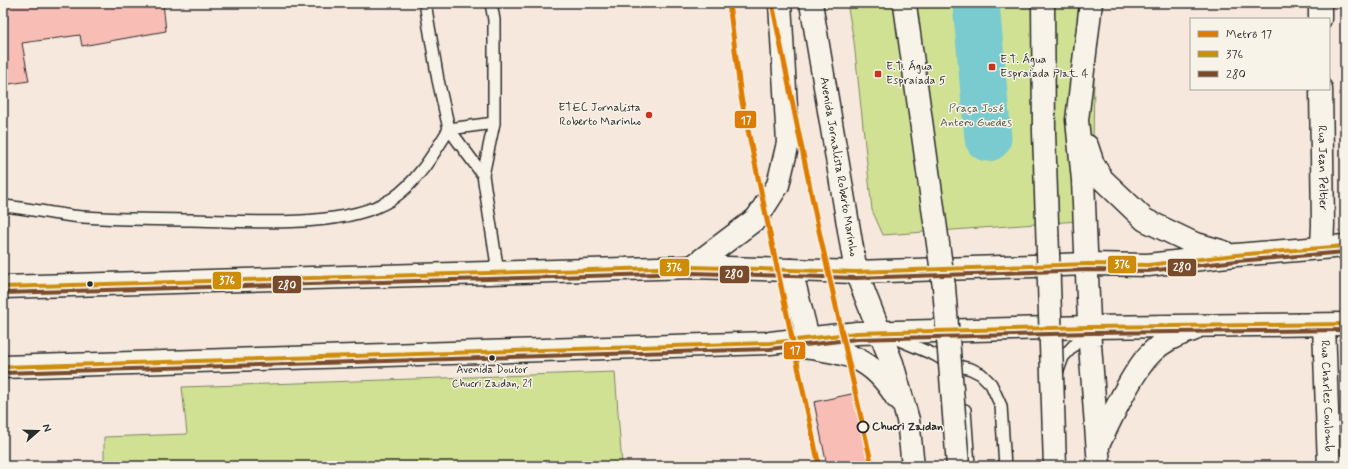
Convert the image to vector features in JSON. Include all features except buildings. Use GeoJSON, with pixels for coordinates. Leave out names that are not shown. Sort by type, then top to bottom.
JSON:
{"type":"FeatureCollection","features":[{"type":"Feature","properties":{"kind":"main road"},"geometry":{"type":"LineString","coordinates":[[692,267],[757,218],[778,185],[788,143],[780,3]]}},
{"type":"Feature","properties":{"kind":"main road","name":"Avenida Jornalista Roberto Marinho"},"geometry":{"type":"LineString","coordinates":[[812,3],[856,272],[892,363],[908,420],[913,466]]}},
{"type":"Feature","properties":{"kind":"main road"},"geometry":{"type":"LineString","coordinates":[[1043,3],[1044,132],[1055,466]]}},
{"type":"Feature","properties":{"kind":"main road"},"geometry":{"type":"LineString","coordinates":[[1091,3],[1078,120],[1083,180],[1098,456]]}},
{"type":"Feature","properties":{"kind":"main road"},"geometry":{"type":"LineString","coordinates":[[1320,3],[1320,18]]}},
{"type":"Feature","properties":{"kind":"main road"},"geometry":{"type":"LineString","coordinates":[[905,5],[944,287],[958,466]]}},
{"type":"Feature","properties":{"kind":"main road","name":"Rua Jean Peltier"},"geometry":{"type":"LineString","coordinates":[[1321,90],[1322,247]]}},
{"type":"Feature","properties":{"kind":"main road"},"geometry":{"type":"LineString","coordinates":[[1078,120],[1093,164],[1102,180],[1145,220],[1193,243],[1236,255]]}},
{"type":"Feature","properties":{"kind":"main road"},"geometry":{"type":"LineString","coordinates":[[3,287],[692,267],[856,272],[1088,264],[1148,265],[1236,255],[1345,246]]}},
{"type":"Feature","properties":{"kind":"main road"},"geometry":{"type":"LineString","coordinates":[[791,270],[808,338]]}},
{"type":"Feature","properties":{"kind":"main road"},"geometry":{"type":"LineString","coordinates":[[3,367],[770,343],[844,334],[880,332],[1090,327],[1335,325]]}},
{"type":"Feature","properties":{"kind":"main road","name":"Rua Charles Coulomb"},"geometry":{"type":"LineString","coordinates":[[1329,466],[1335,325]]}},
{"type":"Feature","properties":{"kind":"main road"},"geometry":{"type":"LineString","coordinates":[[1098,456],[1129,386],[1142,364],[1152,351],[1174,337],[1201,328],[1215,326]]}},
{"type":"Feature","properties":{"kind":"main road"},"geometry":{"type":"LineString","coordinates":[[770,343],[831,350],[855,358],[870,366],[882,376],[896,395],[908,420]]}},
{"type":"Feature","properties":{"kind":"lane"},"geometry":{"type":"LineString","coordinates":[[425,3],[438,80],[449,129],[483,175]]}},
{"type":"Feature","properties":{"kind":"lane"},"geometry":{"type":"LineString","coordinates":[[491,3],[494,20],[494,123],[483,175],[498,272]]}},
{"type":"Feature","properties":{"kind":"lane"},"geometry":{"type":"LineString","coordinates":[[449,129],[494,123]]}},
{"type":"Feature","properties":{"kind":"lane"},"geometry":{"type":"LineString","coordinates":[[3,206],[72,216],[120,218],[277,222],[343,217],[368,210],[392,199],[411,183],[434,154],[449,129]]}},
{"type":"Feature","properties":{"kind":"lane"},"geometry":{"type":"LineString","coordinates":[[1061,466],[1058,370],[1063,357],[1090,327]]}},
{"type":"Feature","properties":{"kind":"lane"},"geometry":{"type":"LineString","coordinates":[[880,332],[935,355],[950,364],[971,369],[981,374],[992,384],[1002,406],[1005,466]]}},
{"type":"Feature","properties":{"kind":"lane"},"geometry":{"type":"LineString","coordinates":[[950,364],[963,388],[969,466]]}},
{"type":"Feature","properties":{"kind":"green space","name":"Praça José Antero Guedes"},"geometry":{"type":"Polygon","coordinates":[[[847,3],[1095,3],[1092,220],[883,235],[872,210],[854,42],[847,3]]]}},
{"type":"Feature","properties":{"kind":"green space"},"geometry":{"type":"Polygon","coordinates":[[[615,372],[622,466],[104,466],[104,437],[187,434],[182,387],[615,372]]]}},
{"type":"Feature","properties":{"kind":"waterway"},"geometry":{"type":"LineString","coordinates":[[976,3],[988,138]]}},
{"type":"Feature","properties":{"kind":"metro line","name":"17"},"geometry":{"type":"LineString","coordinates":[[729,3],[741,97],[819,466]]}},
{"type":"Feature","properties":{"kind":"metro line","name":"17"},"geometry":{"type":"LineString","coordinates":[[772,3],[817,222],[872,466]]}},
{"type":"Feature","properties":{"kind":"transit line","name":"376"},"geometry":{"type":"LineString","coordinates":[[3,287],[692,267],[856,272],[1088,264],[1148,265],[1236,255],[1345,246]]}},
{"type":"Feature","properties":{"kind":"transit line","name":"280"},"geometry":{"type":"LineString","coordinates":[[3,293],[692,273],[856,278],[1088,270],[1148,271],[1237,261],[1345,252]]}},
{"type":"Feature","properties":{"kind":"transit line","name":"376"},"geometry":{"type":"LineString","coordinates":[[3,367],[770,343],[857,333],[1090,327],[1345,324]]}},
{"type":"Feature","properties":{"kind":"transit line","name":"280"},"geometry":{"type":"LineString","coordinates":[[3,373],[770,349],[857,339],[1090,333],[1345,330]]}},
{"type":"Feature","properties":{"kind":"place","name":"E.T. Água Espraiada Plat. 4"},"geometry":{"type":"Point","coordinates":[992,67]}},
{"type":"Feature","properties":{"kind":"place","name":"E.T. Água Espraiada 5"},"geometry":{"type":"Point","coordinates":[878,74]}},
{"type":"Feature","properties":{"kind":"place","name":"ETEC Jornalista Roberto Marinho"},"geometry":{"type":"Point","coordinates":[649,115]}},
{"type":"Feature","properties":{"kind":"place","name":"Avenida Doutor Chucri Zaidan, 21"},"geometry":{"type":"Point","coordinates":[492,358]}},
{"type":"Feature","properties":{"kind":"place","name":"Chucri Zaidan"},"geometry":{"type":"Point","coordinates":[863,427]}}]}
